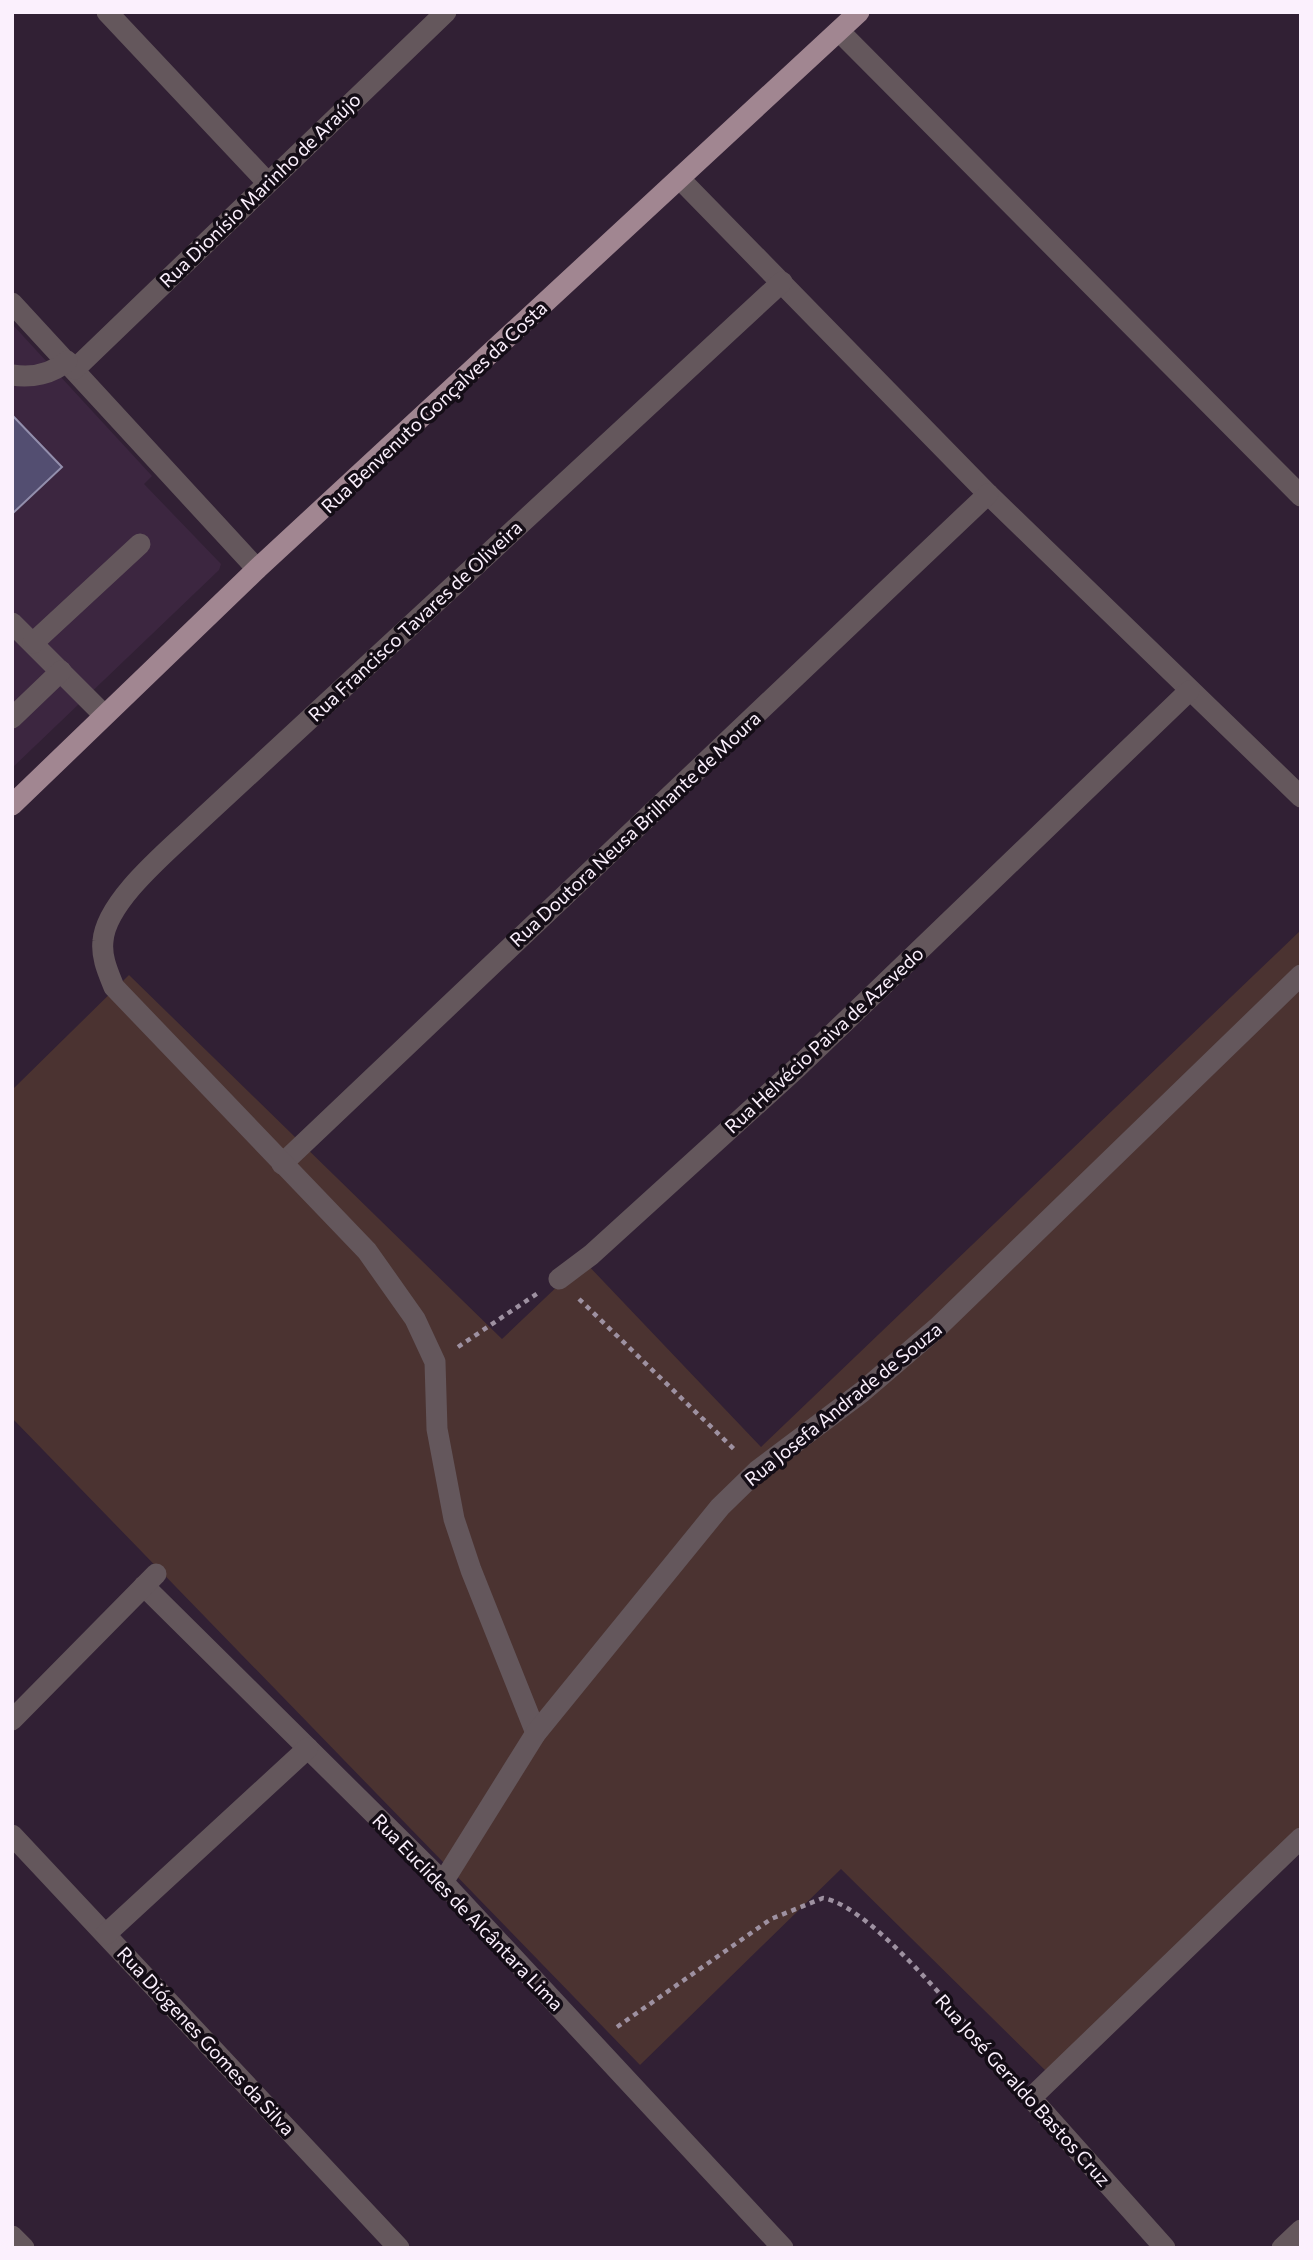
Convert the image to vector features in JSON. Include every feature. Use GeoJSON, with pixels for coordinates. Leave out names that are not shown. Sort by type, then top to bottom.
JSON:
{"type":"FeatureCollection","features":[{"type":"Feature","properties":{"kind":"main road","name":"Rua Benvenuto Gonçalves da Costa"},"geometry":{"type":"LineString","coordinates":[[12,805],[257,569],[859,12]]}},
{"type":"Feature","properties":{"kind":"street"},"geometry":{"type":"LineString","coordinates":[[107,12],[267,182]]}},
{"type":"Feature","properties":{"kind":"street","name":"Rua Dionísio Marinho de Araújo"},"geometry":{"type":"LineString","coordinates":[[12,375],[28,377],[71,365],[446,12]]}},
{"type":"Feature","properties":{"kind":"street"},"geometry":{"type":"LineString","coordinates":[[839,30],[1301,496]]}},
{"type":"Feature","properties":{"kind":"street"},"geometry":{"type":"LineString","coordinates":[[680,179],[988,494],[1301,797]]}},
{"type":"Feature","properties":{"kind":"street","name":"Rua Francisco Tavares de Oliveira"},"geometry":{"type":"LineString","coordinates":[[282,1164],[114,987],[104,961],[104,931],[111,916],[153,866],[782,282]]}},
{"type":"Feature","properties":{"kind":"street"},"geometry":{"type":"LineString","coordinates":[[12,303],[257,569]]}},
{"type":"Feature","properties":{"kind":"street","name":"Rua Doutora Neusa Brilhante de Moura"},"geometry":{"type":"LineString","coordinates":[[282,1164],[988,494]]}},
{"type":"Feature","properties":{"kind":"street"},"geometry":{"type":"LineString","coordinates":[[33,643],[140,544]]}},
{"type":"Feature","properties":{"kind":"street"},"geometry":{"type":"LineString","coordinates":[[12,623],[104,716]]}},
{"type":"Feature","properties":{"kind":"street"},"geometry":{"type":"LineString","coordinates":[[12,718],[61,671]]}},
{"type":"Feature","properties":{"kind":"street","name":"Rua Helvécio Paiva de Azevedo"},"geometry":{"type":"LineString","coordinates":[[559,1279],[590,1255],[798,1067],[1189,691]]}},
{"type":"Feature","properties":{"kind":"street","name":"Rua Josefa Andrade de Souza"},"geometry":{"type":"LineString","coordinates":[[443,1882],[536,1733],[694,1537],[757,1471],[862,1392],[938,1327],[1301,975]]}},
{"type":"Feature","properties":{"kind":"street"},"geometry":{"type":"LineString","coordinates":[[282,1164],[374,1260],[415,1319],[435,1362],[437,1429],[454,1519],[471,1570],[536,1733]]}},
{"type":"Feature","properties":{"kind":"street","name":"Rua Euclides de Alcântara Lima"},"geometry":{"type":"LineString","coordinates":[[12,1720],[150,1580],[307,1748],[443,1882],[783,2248]]}},
{"type":"Feature","properties":{"kind":"street"},"geometry":{"type":"LineString","coordinates":[[106,1934],[307,1748]]}},
{"type":"Feature","properties":{"kind":"street","name":"Rua Diógenes Gomes da Silva"},"geometry":{"type":"LineString","coordinates":[[12,1835],[399,2248]]}},
{"type":"Feature","properties":{"kind":"street"},"geometry":{"type":"LineString","coordinates":[[1031,2098],[1301,1838]]}},
{"type":"Feature","properties":{"kind":"street","name":"Rua José Geraldo Bastos Cruz"},"geometry":{"type":"LineString","coordinates":[[1031,2098],[1165,2248]]}},
{"type":"Feature","properties":{"kind":"street"},"geometry":{"type":"LineString","coordinates":[[1282,2248],[1301,2230]]}},
{"type":"Feature","properties":{"kind":"street"},"geometry":{"type":"LineString","coordinates":[[12,2236],[24,2248]]}},
{"type":"Feature","properties":{"kind":"path"},"geometry":{"type":"LineString","coordinates":[[435,1362],[559,1279],[757,1471]]}},
{"type":"Feature","properties":{"kind":"path","name":"Rua José Geraldo Bastos Cruz"},"geometry":{"type":"LineString","coordinates":[[593,2043],[771,1919],[814,1899],[836,1900],[881,1933],[1031,2098]]}},
{"type":"Feature","properties":{"kind":"shaded area"},"geometry":{"type":"Polygon","coordinates":[[[12,324],[152,476],[144,484],[221,564],[219,570],[12,768],[12,324]]]}},
{"type":"Feature","properties":{"kind":"shaded area"},"geometry":{"type":"Polygon","coordinates":[[[1301,930],[1301,1832],[1053,2078],[841,1869],[640,2065],[12,1418],[12,1090],[129,975],[502,1339],[584,1261],[761,1447],[1301,930]]]}},
{"type":"Feature","properties":{"kind":"building"},"geometry":{"type":"Polygon","coordinates":[[[12,415],[62,467],[12,514],[12,415]]]}}]}
